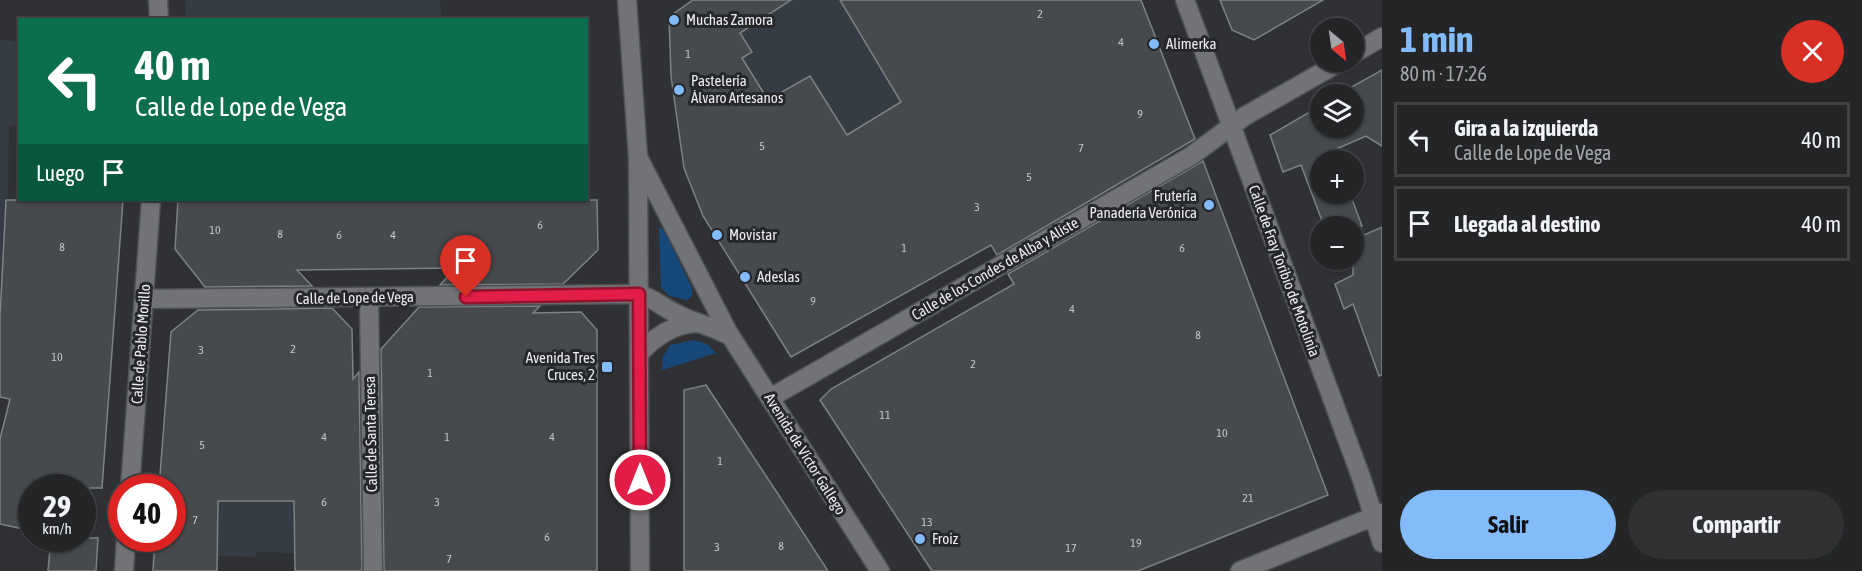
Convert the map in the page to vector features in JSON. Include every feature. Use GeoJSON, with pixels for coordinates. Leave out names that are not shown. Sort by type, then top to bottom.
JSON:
{"type":"FeatureCollection","features":[{"type":"Feature","properties":{"kind":"street"},"geometry":{"type":"LineString","coordinates":[[158,0],[159,18]]}},
{"type":"Feature","properties":{"kind":"street","name":"Avenida de Víctor Gallego"},"geometry":{"type":"LineString","coordinates":[[627,0],[638,157],[640,571]]}},
{"type":"Feature","properties":{"kind":"street","name":"Calle de Fray Toribio de Motolinia"},"geometry":{"type":"LineString","coordinates":[[1185,0],[1360,477],[1377,515],[1382,543]]}},
{"type":"Feature","properties":{"kind":"street"},"geometry":{"type":"LineString","coordinates":[[1364,48],[1382,37]]}},
{"type":"Feature","properties":{"kind":"street","name":"Calle de los Condes de Alba y Aliste"},"geometry":{"type":"LineString","coordinates":[[770,398],[1191,156],[1231,125],[1323,72]]}},
{"type":"Feature","properties":{"kind":"street","name":"Avenida de Víctor Gallego"},"geometry":{"type":"LineString","coordinates":[[638,157],[730,336],[880,571]]}},
{"type":"Feature","properties":{"kind":"street","name":"Calle de Pablo Morillo"},"geometry":{"type":"LineString","coordinates":[[131,474],[151,201]]}},
{"type":"Feature","properties":{"kind":"street"},"geometry":{"type":"LineString","coordinates":[[639,294],[730,336]]}},
{"type":"Feature","properties":{"kind":"street","name":"Calle de Lope de Vega"},"geometry":{"type":"LineString","coordinates":[[144,299],[639,294]]}},
{"type":"Feature","properties":{"kind":"street","name":"Calle de Santa Teresa"},"geometry":{"type":"LineString","coordinates":[[369,298],[373,571]]}},
{"type":"Feature","properties":{"kind":"street"},"geometry":{"type":"LineString","coordinates":[[639,354],[664,333],[677,327],[700,323]]}},
{"type":"Feature","properties":{"kind":"street"},"geometry":{"type":"LineString","coordinates":[[1240,571],[1377,515]]}},
{"type":"Feature","properties":{"kind":"street"},"geometry":{"type":"LineString","coordinates":[[124,571],[125,552]]}},
{"type":"Feature","properties":{"kind":"shaded area"},"geometry":{"type":"Polygon","coordinates":[[[185,0],[440,0],[442,18],[186,18],[185,0]]]}},
{"type":"Feature","properties":{"kind":"shaded area"},"geometry":{"type":"Polygon","coordinates":[[[791,0],[840,0],[901,102],[839,140],[843,130],[810,76],[768,100],[730,66],[752,52],[740,32],[791,0]]]}},
{"type":"Feature","properties":{"kind":"shaded area"},"geometry":{"type":"Polygon","coordinates":[[[0,40],[18,41],[18,125],[9,125],[8,192],[0,317],[0,40]]]}},
{"type":"Feature","properties":{"kind":"shaded area"},"geometry":{"type":"Polygon","coordinates":[[[659,227],[664,230],[692,288],[692,296],[687,300],[669,296],[661,287],[659,227]]]}},
{"type":"Feature","properties":{"kind":"shaded area"},"geometry":{"type":"Polygon","coordinates":[[[694,340],[707,344],[716,353],[662,370],[663,356],[671,345],[694,340]]]}},
{"type":"Feature","properties":{"kind":"shaded area"},"geometry":{"type":"Polygon","coordinates":[[[293,442],[294,553],[256,552],[255,557],[217,556],[218,501],[293,442]]]}},
{"type":"Feature","properties":{"kind":"building"},"geometry":{"type":"Polygon","coordinates":[[[693,0],[791,0],[740,33],[752,52],[742,58],[768,100],[810,76],[847,135],[901,102],[840,0],[1141,0],[1195,139],[997,255],[991,245],[791,357],[703,216],[684,168],[671,76],[669,17],[693,0]]]}},
{"type":"Feature","properties":{"kind":"building"},"geometry":{"type":"Polygon","coordinates":[[[1220,0],[1323,0],[1254,40],[1232,30],[1220,0]]]}},
{"type":"Feature","properties":{"kind":"building"},"geometry":{"type":"Polygon","coordinates":[[[1382,70],[1382,146],[1364,137],[1364,84],[1357,84],[1382,70]]]}},
{"type":"Feature","properties":{"kind":"building"},"geometry":{"type":"Polygon","coordinates":[[[1310,112],[1310,138],[1361,138],[1334,150],[1310,150],[1310,189],[1301,165],[1283,172],[1270,135],[1310,112]]]}},
{"type":"Feature","properties":{"kind":"building"},"geometry":{"type":"Polygon","coordinates":[[[1203,161],[1328,495],[1138,571],[932,571],[820,400],[831,389],[1014,284],[1008,274],[1203,161]]]}},
{"type":"Feature","properties":{"kind":"building"},"geometry":{"type":"Polygon","coordinates":[[[6,200],[123,201],[102,488],[96,488],[96,474],[18,474],[18,528],[0,524],[0,439],[10,399],[0,397],[0,317],[6,200]]]}},
{"type":"Feature","properties":{"kind":"building"},"geometry":{"type":"Polygon","coordinates":[[[597,200],[598,250],[563,284],[440,285],[456,268],[297,270],[312,286],[205,287],[175,249],[178,201],[597,200]]]}},
{"type":"Feature","properties":{"kind":"building"},"geometry":{"type":"Polygon","coordinates":[[[1316,204],[1354,204],[1358,216],[1320,216],[1316,204]]]}},
{"type":"Feature","properties":{"kind":"building"},"geometry":{"type":"Polygon","coordinates":[[[1382,227],[1382,375],[1379,376],[1353,304],[1344,309],[1335,284],[1353,275],[1353,270],[1364,270],[1364,235],[1382,227]]]}},
{"type":"Feature","properties":{"kind":"building"},"geometry":{"type":"Polygon","coordinates":[[[540,306],[533,313],[581,312],[597,330],[597,571],[384,571],[381,349],[419,307],[540,306]]]}},
{"type":"Feature","properties":{"kind":"building"},"geometry":{"type":"Polygon","coordinates":[[[332,308],[352,329],[353,379],[359,372],[362,571],[295,571],[294,501],[218,501],[217,571],[153,571],[154,552],[186,552],[186,474],[160,474],[171,332],[198,310],[332,308]]]}},
{"type":"Feature","properties":{"kind":"building"},"geometry":{"type":"Polygon","coordinates":[[[706,385],[828,571],[684,571],[684,390],[706,385]]]}},
{"type":"Feature","properties":{"kind":"building"},"geometry":{"type":"Polygon","coordinates":[[[96,538],[98,538],[96,571],[48,571],[50,552],[96,552],[96,538]]]}},
{"type":"Feature","properties":{"kind":"place","name":"Muchas Zamora"},"geometry":{"type":"Point","coordinates":[674,20]}},
{"type":"Feature","properties":{"kind":"place","name":"Alimerka"},"geometry":{"type":"Point","coordinates":[1154,44]}},
{"type":"Feature","properties":{"kind":"place","name":"Pastelería Álvaro Artesanos"},"geometry":{"type":"Point","coordinates":[679,90]}},
{"type":"Feature","properties":{"kind":"place","name":"Frutería Panadería Verónica"},"geometry":{"type":"Point","coordinates":[1209,205]}},
{"type":"Feature","properties":{"kind":"place","name":"Movistar"},"geometry":{"type":"Point","coordinates":[717,235]}},
{"type":"Feature","properties":{"kind":"place","name":"Adeslas"},"geometry":{"type":"Point","coordinates":[745,277]}},
{"type":"Feature","properties":{"kind":"place","name":"Avenida Tres Cruces, 2"},"geometry":{"type":"Point","coordinates":[607,367]}},
{"type":"Feature","properties":{"kind":"place","name":"Froiz"},"geometry":{"type":"Point","coordinates":[920,539]}},
{"type":"Feature","properties":{"kind":"route"},"geometry":{"type":"LineString","coordinates":[[466,297],[639,294],[640,480]]}}]}
